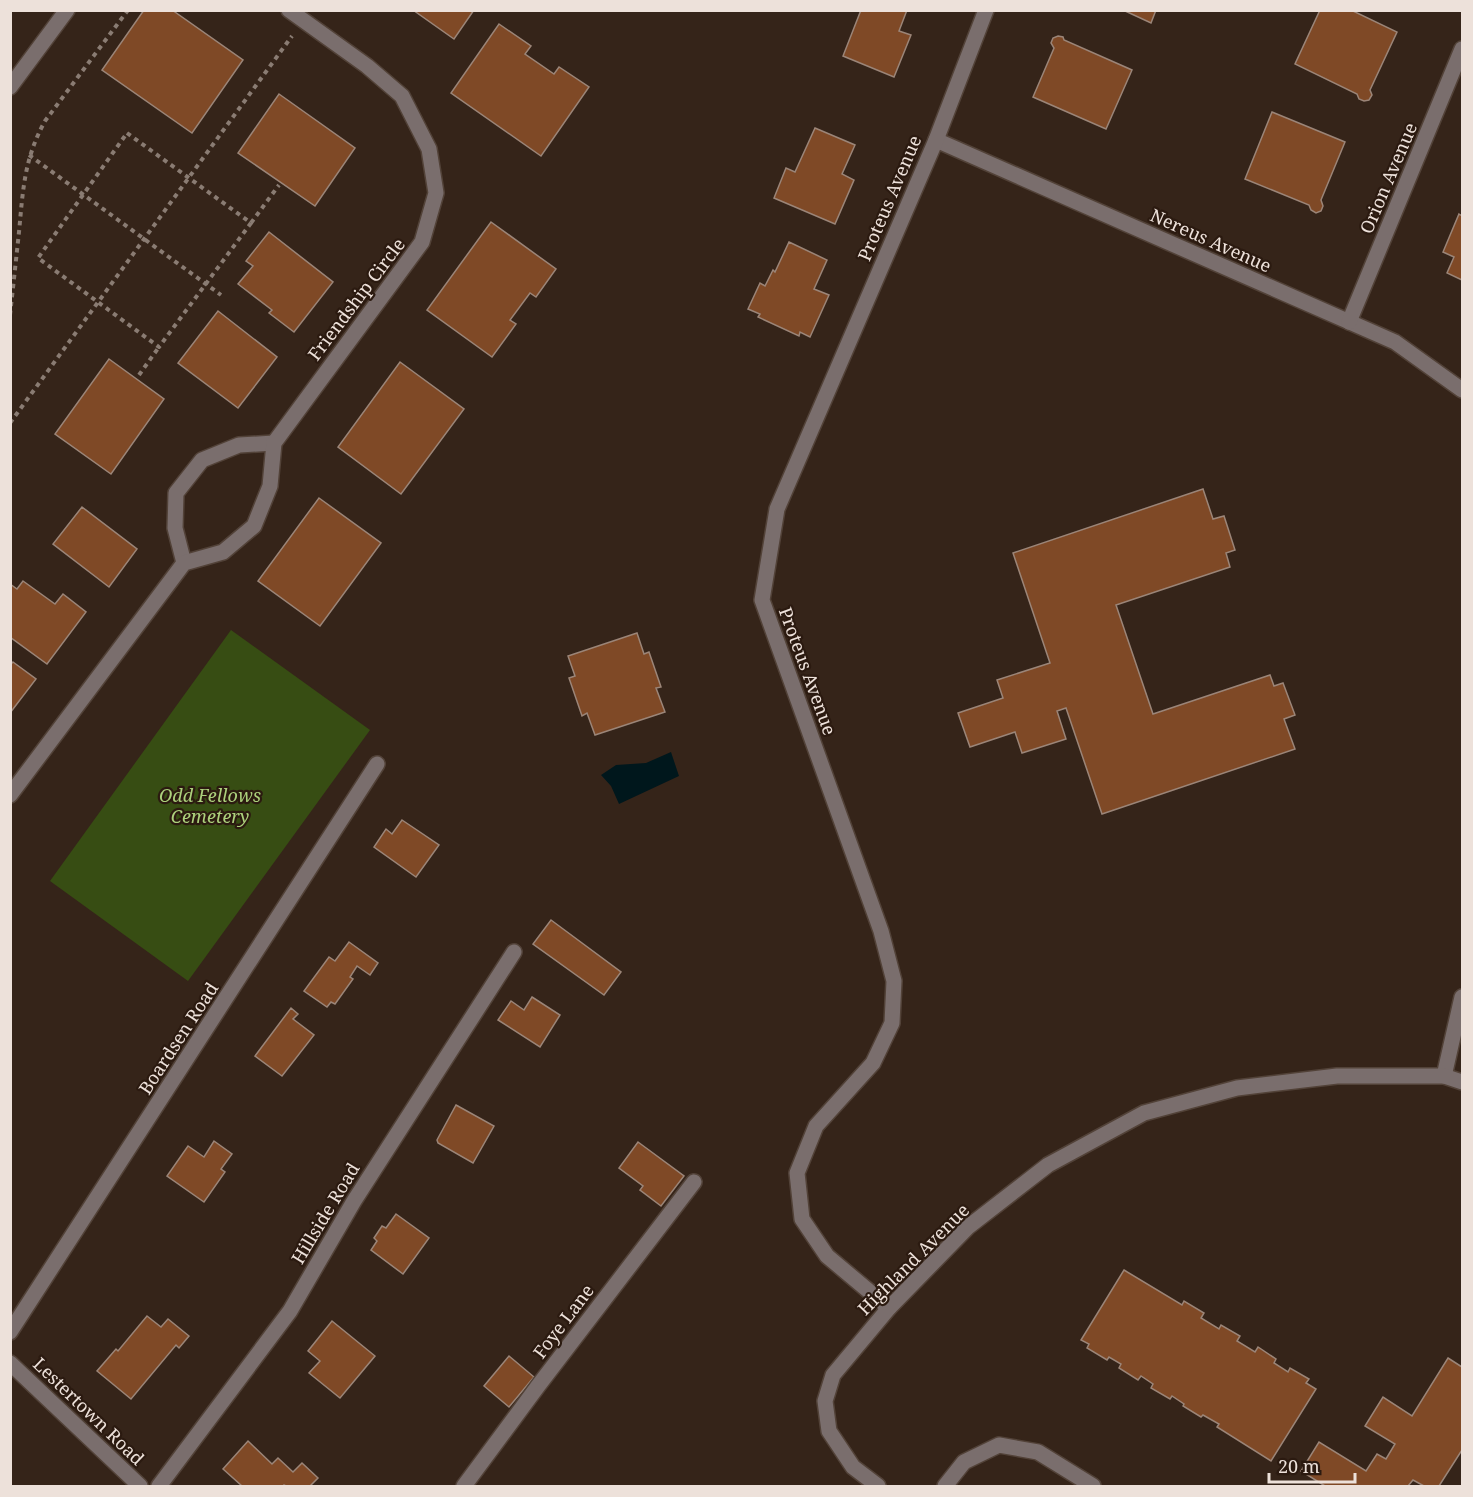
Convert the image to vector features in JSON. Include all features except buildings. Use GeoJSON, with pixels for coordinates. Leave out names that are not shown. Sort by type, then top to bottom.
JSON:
{"type":"FeatureCollection","features":[{"type":"Feature","properties":{"kind":"street"},"geometry":{"type":"LineString","coordinates":[[10,87],[67,10]]}},
{"type":"Feature","properties":{"kind":"street","name":"Friendship Circle"},"geometry":{"type":"LineString","coordinates":[[274,443],[422,242],[436,193],[429,149],[402,96],[367,66],[290,10]]}},
{"type":"Feature","properties":{"kind":"street","name":"Proteus Avenue"},"geometry":{"type":"LineString","coordinates":[[889,1308],[827,1256],[802,1219],[797,1173],[816,1126],[873,1063],[892,1023],[894,981],[881,931],[762,600],[777,509],[936,140],[986,10]]}},
{"type":"Feature","properties":{"kind":"street","name":"Orion Avenue"},"geometry":{"type":"LineString","coordinates":[[1349,322],[1462,49]]}},
{"type":"Feature","properties":{"kind":"street","name":"Nereus Avenue"},"geometry":{"type":"LineString","coordinates":[[936,140],[1395,342],[1462,390]]}},
{"type":"Feature","properties":{"kind":"street"},"geometry":{"type":"LineString","coordinates":[[10,795],[184,563],[223,552],[254,526],[270,486],[274,443],[239,445],[202,459],[176,493],[175,528],[184,563]]}},
{"type":"Feature","properties":{"kind":"street","name":"Boardsen Road"},"geometry":{"type":"LineString","coordinates":[[10,1332],[378,764]]}},
{"type":"Feature","properties":{"kind":"street","name":"Hillside Road"},"geometry":{"type":"LineString","coordinates":[[159,1486],[290,1311],[354,1201],[514,952]]}},
{"type":"Feature","properties":{"kind":"street"},"geometry":{"type":"LineString","coordinates":[[1444,1076],[1462,998]]}},
{"type":"Feature","properties":{"kind":"street","name":"Highland Avenue"},"geometry":{"type":"LineString","coordinates":[[878,1486],[853,1467],[829,1431],[825,1401],[833,1375],[889,1308],[968,1227],[1048,1165],[1144,1113],[1237,1088],[1337,1076],[1444,1076],[1462,1082]]}},
{"type":"Feature","properties":{"kind":"street","name":"Foye Lane"},"geometry":{"type":"LineString","coordinates":[[464,1486],[694,1182]]}},
{"type":"Feature","properties":{"kind":"street","name":"Lestertown Road"},"geometry":{"type":"LineString","coordinates":[[10,1364],[140,1486]]}},
{"type":"Feature","properties":{"kind":"street"},"geometry":{"type":"LineString","coordinates":[[945,1486],[964,1462],[999,1445],[1038,1452],[1093,1486]]}},
{"type":"Feature","properties":{"kind":"path"},"geometry":{"type":"LineString","coordinates":[[10,315],[24,181],[35,138],[45,121],[128,10]]}},
{"type":"Feature","properties":{"kind":"path"},"geometry":{"type":"LineString","coordinates":[[10,423],[293,34]]}},
{"type":"Feature","properties":{"kind":"path"},"geometry":{"type":"LineString","coordinates":[[159,347],[38,258],[127,133],[252,223]]}},
{"type":"Feature","properties":{"kind":"path"},"geometry":{"type":"LineString","coordinates":[[30,154],[221,295]]}},
{"type":"Feature","properties":{"kind":"path"},"geometry":{"type":"LineString","coordinates":[[139,375],[279,185]]}},
{"type":"Feature","properties":{"kind":"green space","name":"Odd Fellows Cemetery"},"geometry":{"type":"Polygon","coordinates":[[[231,630],[370,730],[188,981],[50,881],[231,630]]]}},
{"type":"Feature","properties":{"kind":"water"},"geometry":{"type":"Polygon","coordinates":[[[671,752],[679,776],[619,804],[611,786],[601,775],[616,765],[646,763],[671,752]]]}}]}
